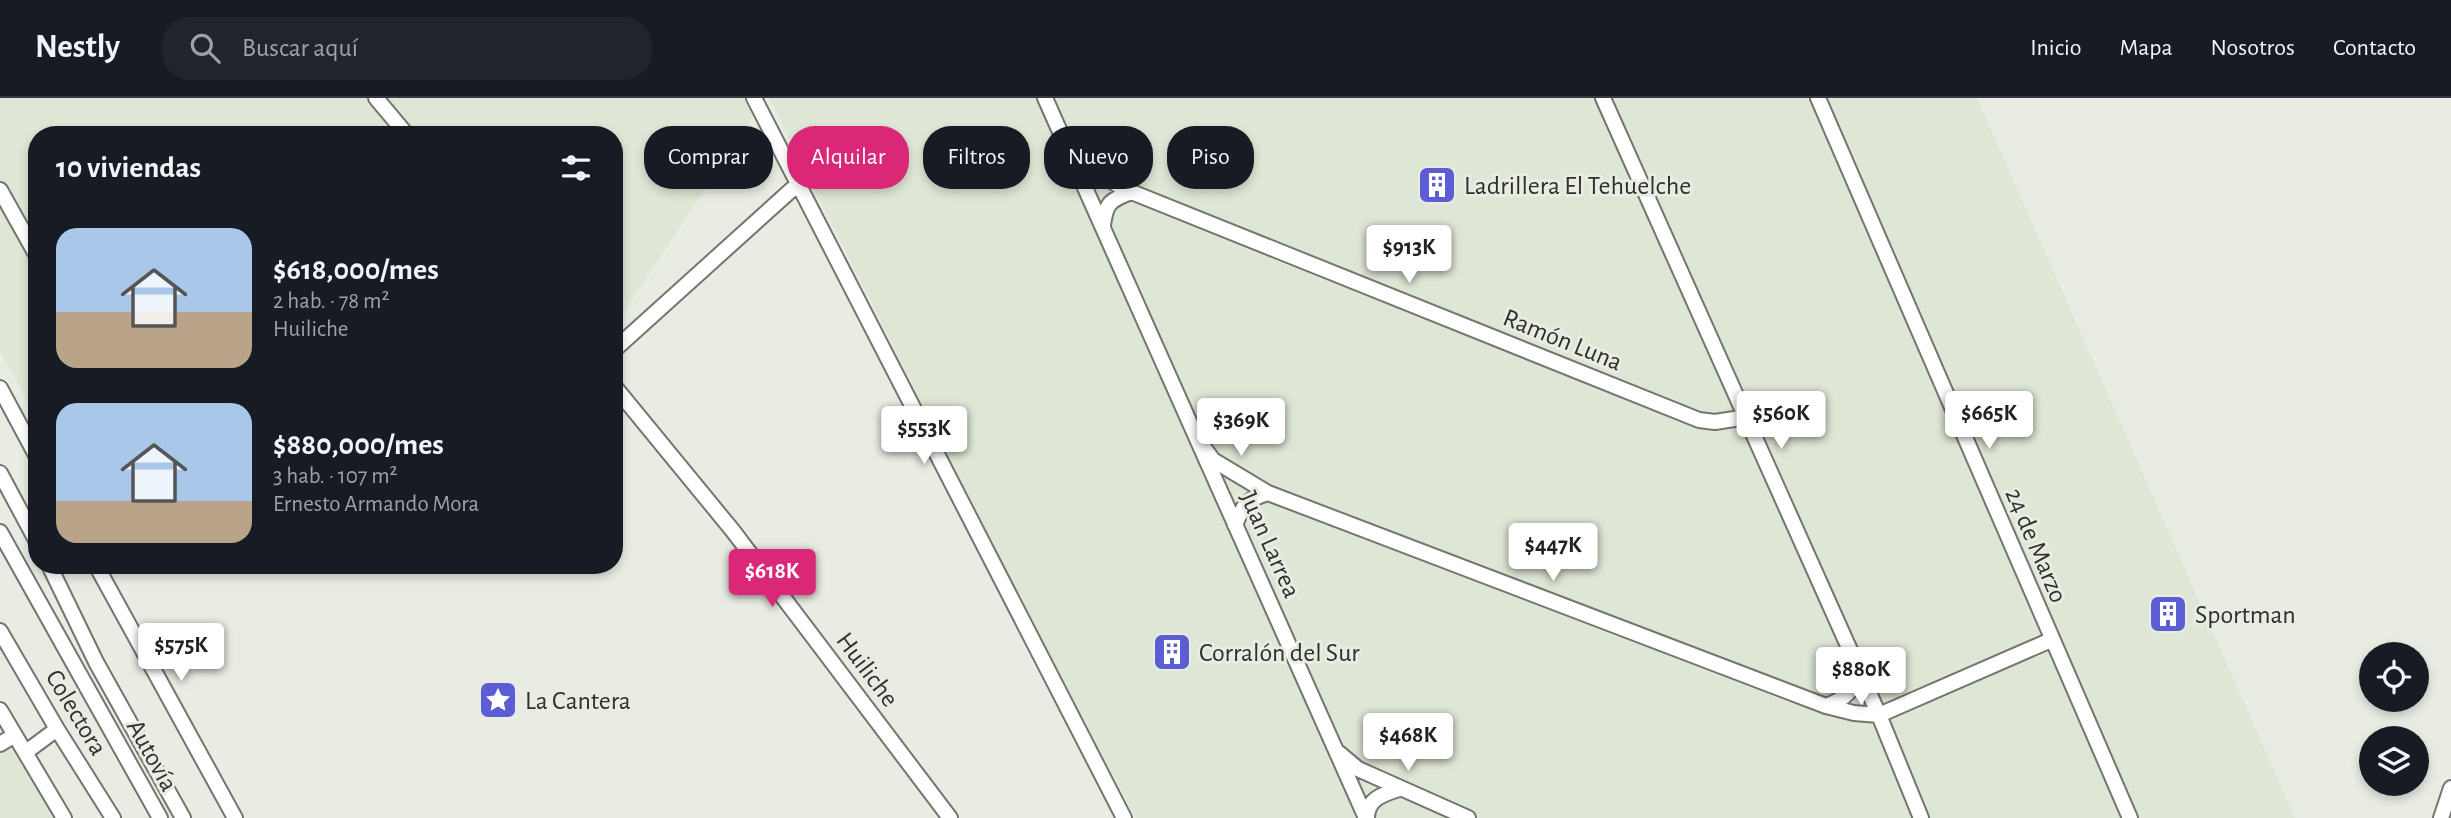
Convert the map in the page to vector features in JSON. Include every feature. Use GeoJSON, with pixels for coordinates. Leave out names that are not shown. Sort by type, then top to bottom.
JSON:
{"type":"FeatureCollection","features":[{"type":"Feature","properties":{"kind":"street"},"geometry":{"type":"LineString","coordinates":[[376,98],[399,126]]}},
{"type":"Feature","properties":{"kind":"street"},"geometry":{"type":"LineString","coordinates":[[754,98],[787,160]]}},
{"type":"Feature","properties":{"kind":"street","name":"Juan Larrea"},"geometry":{"type":"LineString","coordinates":[[1045,98],[1058,126]]}},
{"type":"Feature","properties":{"kind":"street"},"geometry":{"type":"LineString","coordinates":[[1603,98],[1879,715],[1921,818]]}},
{"type":"Feature","properties":{"kind":"street","name":"24 de Marzo"},"geometry":{"type":"LineString","coordinates":[[1818,98],[2130,818]]}},
{"type":"Feature","properties":{"kind":"street"},"geometry":{"type":"LineString","coordinates":[[623,341],[792,189]]}},
{"type":"Feature","properties":{"kind":"street"},"geometry":{"type":"LineString","coordinates":[[802,189],[1124,818]]}},
{"type":"Feature","properties":{"kind":"street","name":"Juan Larrea"},"geometry":{"type":"LineString","coordinates":[[1087,189],[1366,818]]}},
{"type":"Feature","properties":{"kind":"street","name":"Ramón Luna"},"geometry":{"type":"LineString","coordinates":[[1126,189],[1699,420],[1714,422],[1747,417]]}},
{"type":"Feature","properties":{"kind":"street"},"geometry":{"type":"LineString","coordinates":[[0,190],[28,240]]}},
{"type":"Feature","properties":{"kind":"street"},"geometry":{"type":"LineString","coordinates":[[1103,226],[1106,208],[1115,198],[1131,192]]}},
{"type":"Feature","properties":{"kind":"street"},"geometry":{"type":"LineString","coordinates":[[0,388],[28,440]]}},
{"type":"Feature","properties":{"kind":"street","name":"Huiliche"},"geometry":{"type":"LineString","coordinates":[[623,397],[733,531],[950,818]]}},
{"type":"Feature","properties":{"kind":"street"},"geometry":{"type":"LineString","coordinates":[[1199,441],[1213,460],[1268,493],[1826,706],[1854,713],[1879,715],[2051,640]]}},
{"type":"Feature","properties":{"kind":"street"},"geometry":{"type":"LineString","coordinates":[[0,473],[28,525]]}},
{"type":"Feature","properties":{"kind":"street"},"geometry":{"type":"LineString","coordinates":[[1235,525],[1241,508],[1254,498],[1268,493]]}},
{"type":"Feature","properties":{"kind":"street","name":"Autovía"},"geometry":{"type":"LineString","coordinates":[[0,532],[160,818]]}},
{"type":"Feature","properties":{"kind":"street","name":"Autovía"},"geometry":{"type":"LineString","coordinates":[[53,574],[96,662],[183,818]]}},
{"type":"Feature","properties":{"kind":"street"},"geometry":{"type":"LineString","coordinates":[[101,574],[235,818]]}},
{"type":"Feature","properties":{"kind":"street","name":"Colectora"},"geometry":{"type":"LineString","coordinates":[[0,631],[113,818]]}},
{"type":"Feature","properties":{"kind":"street"},"geometry":{"type":"LineString","coordinates":[[1826,706],[1848,695],[1860,672]]}},
{"type":"Feature","properties":{"kind":"street"},"geometry":{"type":"LineString","coordinates":[[0,710],[64,818]]}},
{"type":"Feature","properties":{"kind":"street"},"geometry":{"type":"LineString","coordinates":[[26,752],[57,729]]}},
{"type":"Feature","properties":{"kind":"street"},"geometry":{"type":"LineString","coordinates":[[0,744],[15,735]]}},
{"type":"Feature","properties":{"kind":"street"},"geometry":{"type":"LineString","coordinates":[[1335,749],[1358,769],[1468,818]]}},
{"type":"Feature","properties":{"kind":"street"},"geometry":{"type":"LineString","coordinates":[[2441,818],[2451,788]]}},
{"type":"Feature","properties":{"kind":"street"},"geometry":{"type":"LineString","coordinates":[[1366,818],[1367,808],[1375,799],[1399,789]]}},
{"type":"Feature","properties":{"kind":"shaded area"},"geometry":{"type":"Polygon","coordinates":[[[0,98],[765,98],[747,126],[644,126],[644,189],[705,189],[623,313],[623,126],[28,126],[28,402],[0,351],[0,98]]]}},
{"type":"Feature","properties":{"kind":"shaded area"},"geometry":{"type":"Polygon","coordinates":[[[769,98],[1977,98],[2295,818],[1136,818],[1006,572],[814,189],[909,189],[909,126],[787,126],[787,134],[769,98]]]}},
{"type":"Feature","properties":{"kind":"shaded area"},"geometry":{"type":"Polygon","coordinates":[[[0,710],[64,818],[0,818],[0,710]]]}},
{"type":"Feature","properties":{"kind":"place","name":"Ladrillera El Tehuelche"},"geometry":{"type":"Point","coordinates":[1437,185]}},
{"type":"Feature","properties":{"kind":"place","name":"Sportman"},"geometry":{"type":"Point","coordinates":[2168,614]}},
{"type":"Feature","properties":{"kind":"place","name":"Corralón del Sur"},"geometry":{"type":"Point","coordinates":[1172,652]}},
{"type":"Feature","properties":{"kind":"place","name":"La Cantera"},"geometry":{"type":"Point","coordinates":[498,700]}}]}
